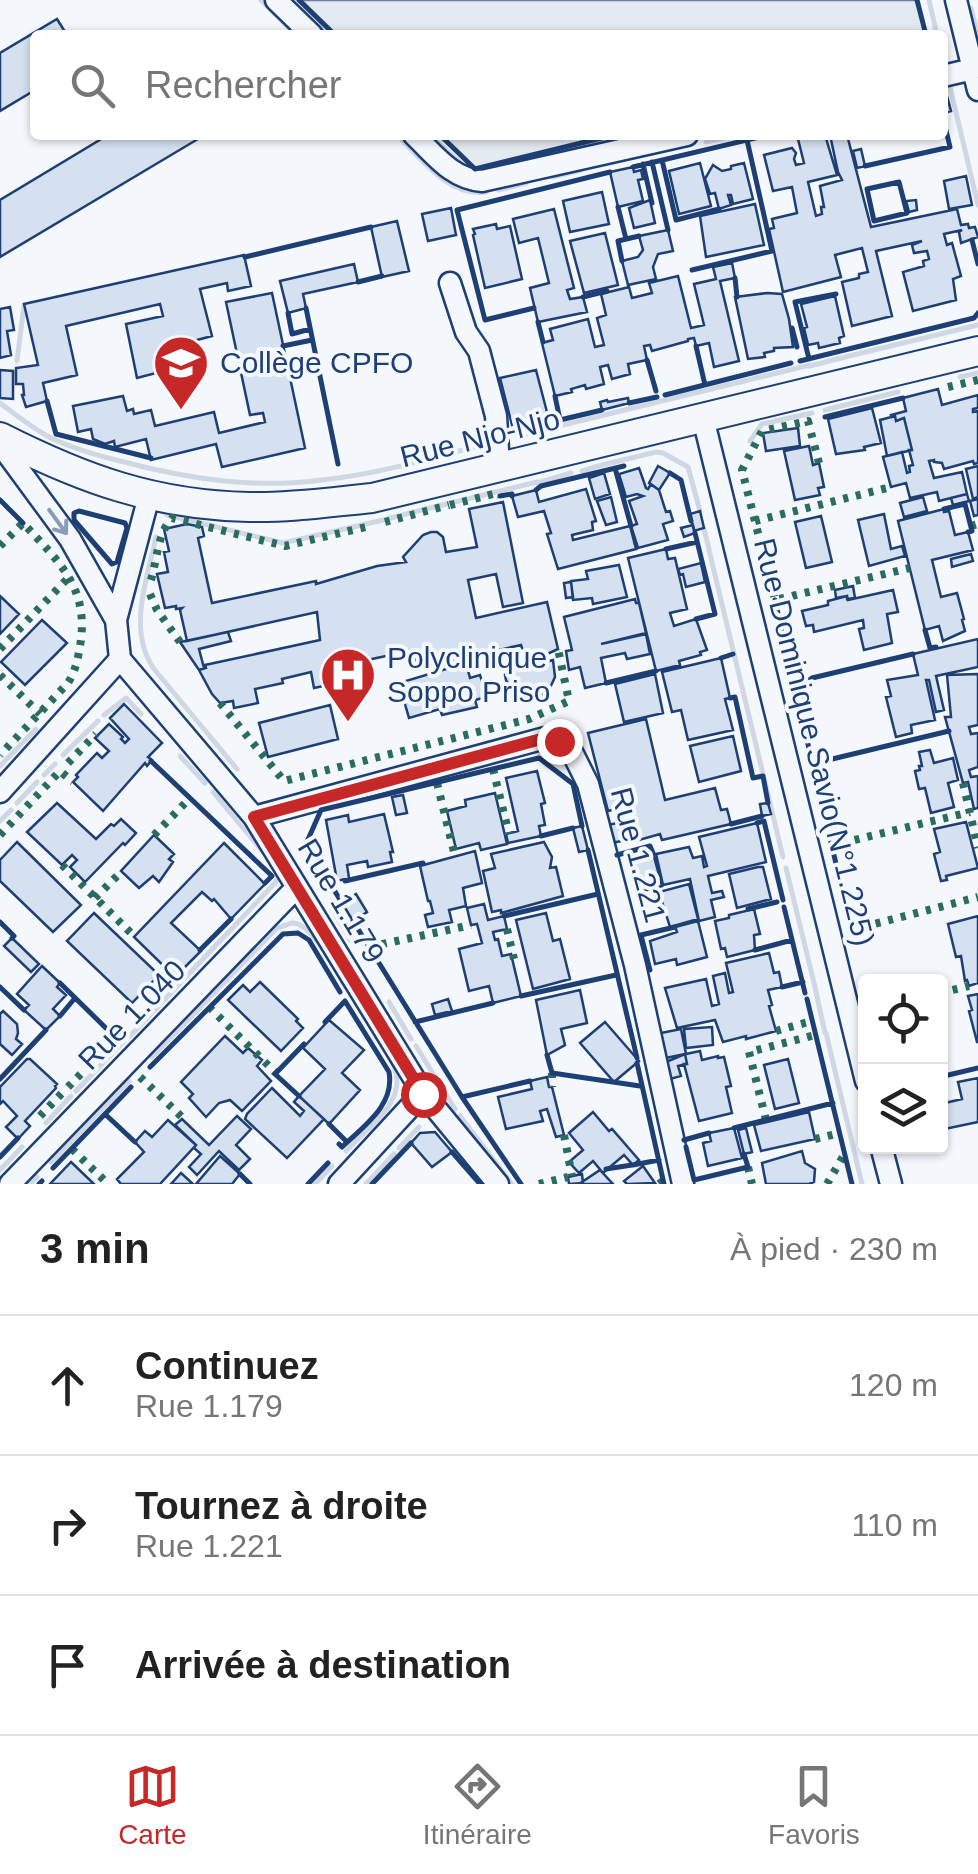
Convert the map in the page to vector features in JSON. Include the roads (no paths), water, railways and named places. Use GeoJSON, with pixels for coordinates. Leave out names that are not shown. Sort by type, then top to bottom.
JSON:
{"type":"FeatureCollection","features":[{"type":"Feature","properties":{"kind":"main road","name":"Rue Njo-Njo"},"geometry":{"type":"LineString","coordinates":[[0,440],[59,466],[149,496],[250,508],[302,506],[372,498],[978,351]]}},
{"type":"Feature","properties":{"kind":"street"},"geometry":{"type":"LineString","coordinates":[[276,0],[307,30]]}},
{"type":"Feature","properties":{"kind":"street"},"geometry":{"type":"LineString","coordinates":[[956,0],[978,90]]}},
{"type":"Feature","properties":{"kind":"street"},"geometry":{"type":"LineString","coordinates":[[948,75],[973,69]]}},
{"type":"Feature","properties":{"kind":"street"},"geometry":{"type":"LineString","coordinates":[[419,140],[453,173],[469,180],[664,140]]}},
{"type":"Feature","properties":{"kind":"street"},"geometry":{"type":"LineString","coordinates":[[450,283],[466,332],[478,351],[496,416],[499,467]]}},
{"type":"Feature","properties":{"kind":"street","name":"Rue Dominique Savio(N°1.225)"},"geometry":{"type":"LineString","coordinates":[[704,418],[862,1064]]}},
{"type":"Feature","properties":{"kind":"street"},"geometry":{"type":"LineString","coordinates":[[0,440],[70,538],[116,620]]}},
{"type":"Feature","properties":{"kind":"street"},"geometry":{"type":"LineString","coordinates":[[0,792],[120,659],[116,620],[149,496]]}},
{"type":"Feature","properties":{"kind":"street","name":"Rue 1.179"},"geometry":{"type":"LineString","coordinates":[[120,659],[254,817],[423,1094],[498,1184]]}},
{"type":"Feature","properties":{"kind":"street","name":"Rue 1.221"},"geometry":{"type":"LineString","coordinates":[[254,817],[545,738],[559,741],[572,752],[588,784],[631,947],[683,1184]]}},
{"type":"Feature","properties":{"kind":"street","name":"Rue 1.040"},"geometry":{"type":"LineString","coordinates":[[10,1184],[297,887]]}},
{"type":"Feature","properties":{"kind":"street"},"geometry":{"type":"LineString","coordinates":[[339,1184],[423,1094]]}},
{"type":"Feature","properties":{"kind":"street"},"geometry":{"type":"LineString","coordinates":[[884,1154],[891,1184]]}},
{"type":"Feature","properties":{"kind":"waterway"},"geometry":{"type":"LineString","coordinates":[[261,0],[291,30]]}},
{"type":"Feature","properties":{"kind":"waterway"},"geometry":{"type":"LineString","coordinates":[[293,0],[323,30]]}},
{"type":"Feature","properties":{"kind":"waterway"},"geometry":{"type":"LineString","coordinates":[[929,0],[936,30]]}},
{"type":"Feature","properties":{"kind":"waterway"},"geometry":{"type":"LineString","coordinates":[[971,8],[978,36]]}},
{"type":"Feature","properties":{"kind":"waterway"},"geometry":{"type":"LineString","coordinates":[[948,88],[978,205]]}},
{"type":"Feature","properties":{"kind":"waterway"},"geometry":{"type":"LineString","coordinates":[[402,140],[448,183],[460,189],[486,192]]}},
{"type":"Feature","properties":{"kind":"waterway"},"geometry":{"type":"LineString","coordinates":[[435,140],[464,166]]}},
{"type":"Feature","properties":{"kind":"waterway"},"geometry":{"type":"LineString","coordinates":[[474,170],[615,140]]}},
{"type":"Feature","properties":{"kind":"waterway"},"geometry":{"type":"LineString","coordinates":[[706,142],[715,140]]}},
{"type":"Feature","properties":{"kind":"waterway"},"geometry":{"type":"LineString","coordinates":[[553,177],[581,170]]}},
{"type":"Feature","properties":{"kind":"waterway"},"geometry":{"type":"LineString","coordinates":[[499,190],[526,183]]}},
{"type":"Feature","properties":{"kind":"waterway"},"geometry":{"type":"LineString","coordinates":[[17,361],[24,305]]}},
{"type":"Feature","properties":{"kind":"waterway"},"geometry":{"type":"LineString","coordinates":[[849,356],[978,325]]}},
{"type":"Feature","properties":{"kind":"waterway"},"geometry":{"type":"LineString","coordinates":[[810,366],[849,356]]}},
{"type":"Feature","properties":{"kind":"waterway"},"geometry":{"type":"LineString","coordinates":[[740,382],[810,365]]}},
{"type":"Feature","properties":{"kind":"waterway"},"geometry":{"type":"LineString","coordinates":[[960,377],[978,373]]}},
{"type":"Feature","properties":{"kind":"waterway"},"geometry":{"type":"LineString","coordinates":[[526,434],[740,382]]}},
{"type":"Feature","properties":{"kind":"waterway"},"geometry":{"type":"LineString","coordinates":[[825,410],[898,392]]}},
{"type":"Feature","properties":{"kind":"waterway"},"geometry":{"type":"LineString","coordinates":[[0,403],[44,434],[78,449],[148,468],[222,481],[297,483],[343,477],[488,443]]}},
{"type":"Feature","properties":{"kind":"waterway"},"geometry":{"type":"LineString","coordinates":[[750,441],[762,424],[812,413]]}},
{"type":"Feature","properties":{"kind":"waterway"},"geometry":{"type":"LineString","coordinates":[[656,452],[688,467],[700,511]]}},
{"type":"Feature","properties":{"kind":"waterway"},"geometry":{"type":"LineString","coordinates":[[602,465],[656,452]]}},
{"type":"Feature","properties":{"kind":"waterway"},"geometry":{"type":"LineString","coordinates":[[582,471],[602,465]]}},
{"type":"Feature","properties":{"kind":"waterway"},"geometry":{"type":"LineString","coordinates":[[537,483],[571,473]]}},
{"type":"Feature","properties":{"kind":"waterway"},"geometry":{"type":"LineString","coordinates":[[422,510],[537,482]]}},
{"type":"Feature","properties":{"kind":"waterway"},"geometry":{"type":"LineString","coordinates":[[383,520],[422,510]]}},
{"type":"Feature","properties":{"kind":"waterway"},"geometry":{"type":"LineString","coordinates":[[167,515],[283,543],[383,520]]}},
{"type":"Feature","properties":{"kind":"waterway"},"geometry":{"type":"LineString","coordinates":[[704,529],[709,549]]}},
{"type":"Feature","properties":{"kind":"waterway"},"geometry":{"type":"LineString","coordinates":[[156,537],[140,621],[146,654],[154,669],[237,769]]}},
{"type":"Feature","properties":{"kind":"waterway"},"geometry":{"type":"LineString","coordinates":[[709,550],[721,600]]}},
{"type":"Feature","properties":{"kind":"waterway"},"geometry":{"type":"LineString","coordinates":[[721,600],[783,857]]}},
{"type":"Feature","properties":{"kind":"waterway"},"geometry":{"type":"LineString","coordinates":[[104,715],[126,698],[141,714]]}},
{"type":"Feature","properties":{"kind":"waterway"},"geometry":{"type":"LineString","coordinates":[[63,755],[98,721]]}},
{"type":"Feature","properties":{"kind":"waterway"},"geometry":{"type":"LineString","coordinates":[[0,766],[36,729]]}},
{"type":"Feature","properties":{"kind":"waterway"},"geometry":{"type":"LineString","coordinates":[[180,756],[205,783]]}},
{"type":"Feature","properties":{"kind":"waterway"},"geometry":{"type":"LineString","coordinates":[[44,775],[55,764]]}},
{"type":"Feature","properties":{"kind":"waterway"},"geometry":{"type":"LineString","coordinates":[[17,803],[37,782]]}},
{"type":"Feature","properties":{"kind":"waterway"},"geometry":{"type":"LineString","coordinates":[[213,792],[269,859]]}},
{"type":"Feature","properties":{"kind":"waterway"},"geometry":{"type":"LineString","coordinates":[[0,821],[11,810]]}},
{"type":"Feature","properties":{"kind":"waterway"},"geometry":{"type":"LineString","coordinates":[[786,868],[816,991]]}},
{"type":"Feature","properties":{"kind":"waterway"},"geometry":{"type":"LineString","coordinates":[[130,1036],[275,883],[280,873]]}},
{"type":"Feature","properties":{"kind":"waterway"},"geometry":{"type":"LineString","coordinates":[[332,909],[351,941]]}},
{"type":"Feature","properties":{"kind":"waterway"},"geometry":{"type":"LineString","coordinates":[[152,1057],[277,928],[301,925],[323,949],[345,986]]}},
{"type":"Feature","properties":{"kind":"waterway"},"geometry":{"type":"LineString","coordinates":[[816,992],[825,1033]]}},
{"type":"Feature","properties":{"kind":"waterway"},"geometry":{"type":"LineString","coordinates":[[389,1002],[411,1039]]}},
{"type":"Feature","properties":{"kind":"waterway"},"geometry":{"type":"LineString","coordinates":[[346,1151],[389,1106],[397,1084],[390,1058],[364,1016]]}},
{"type":"Feature","properties":{"kind":"waterway"},"geometry":{"type":"LineString","coordinates":[[826,1033],[862,1184]]}},
{"type":"Feature","properties":{"kind":"waterway"},"geometry":{"type":"LineString","coordinates":[[76,1091],[124,1041]]}},
{"type":"Feature","properties":{"kind":"waterway"},"geometry":{"type":"LineString","coordinates":[[416,1046],[455,1109]]}},
{"type":"Feature","properties":{"kind":"waterway"},"geometry":{"type":"LineString","coordinates":[[51,1162],[129,1081]]}},
{"type":"Feature","properties":{"kind":"waterway"},"geometry":{"type":"LineString","coordinates":[[46,1123],[71,1096]]}},
{"type":"Feature","properties":{"kind":"waterway"},"geometry":{"type":"LineString","coordinates":[[460,1116],[512,1184]]}},
{"type":"Feature","properties":{"kind":"waterway"},"geometry":{"type":"LineString","coordinates":[[399,1148],[419,1127]]}},
{"type":"Feature","properties":{"kind":"waterway"},"geometry":{"type":"LineString","coordinates":[[0,1170],[22,1147]]}},
{"type":"Feature","properties":{"kind":"waterway"},"geometry":{"type":"LineString","coordinates":[[366,1184],[394,1154]]}},
{"type":"Feature","properties":{"kind":"waterway"},"geometry":{"type":"LineString","coordinates":[[315,1184],[332,1166]]}},
{"type":"Feature","properties":{"kind":"waterway"},"geometry":{"type":"LineString","coordinates":[[30,1184],[37,1177]]}},
{"type":"Feature","properties":{"kind":"place","name":"Collège CPFO"},"geometry":{"type":"Point","coordinates":[181,412]}},
{"type":"Feature","properties":{"kind":"place","name":"Polyclinique Soppo Priso"},"geometry":{"type":"Point","coordinates":[348,724]}}]}
